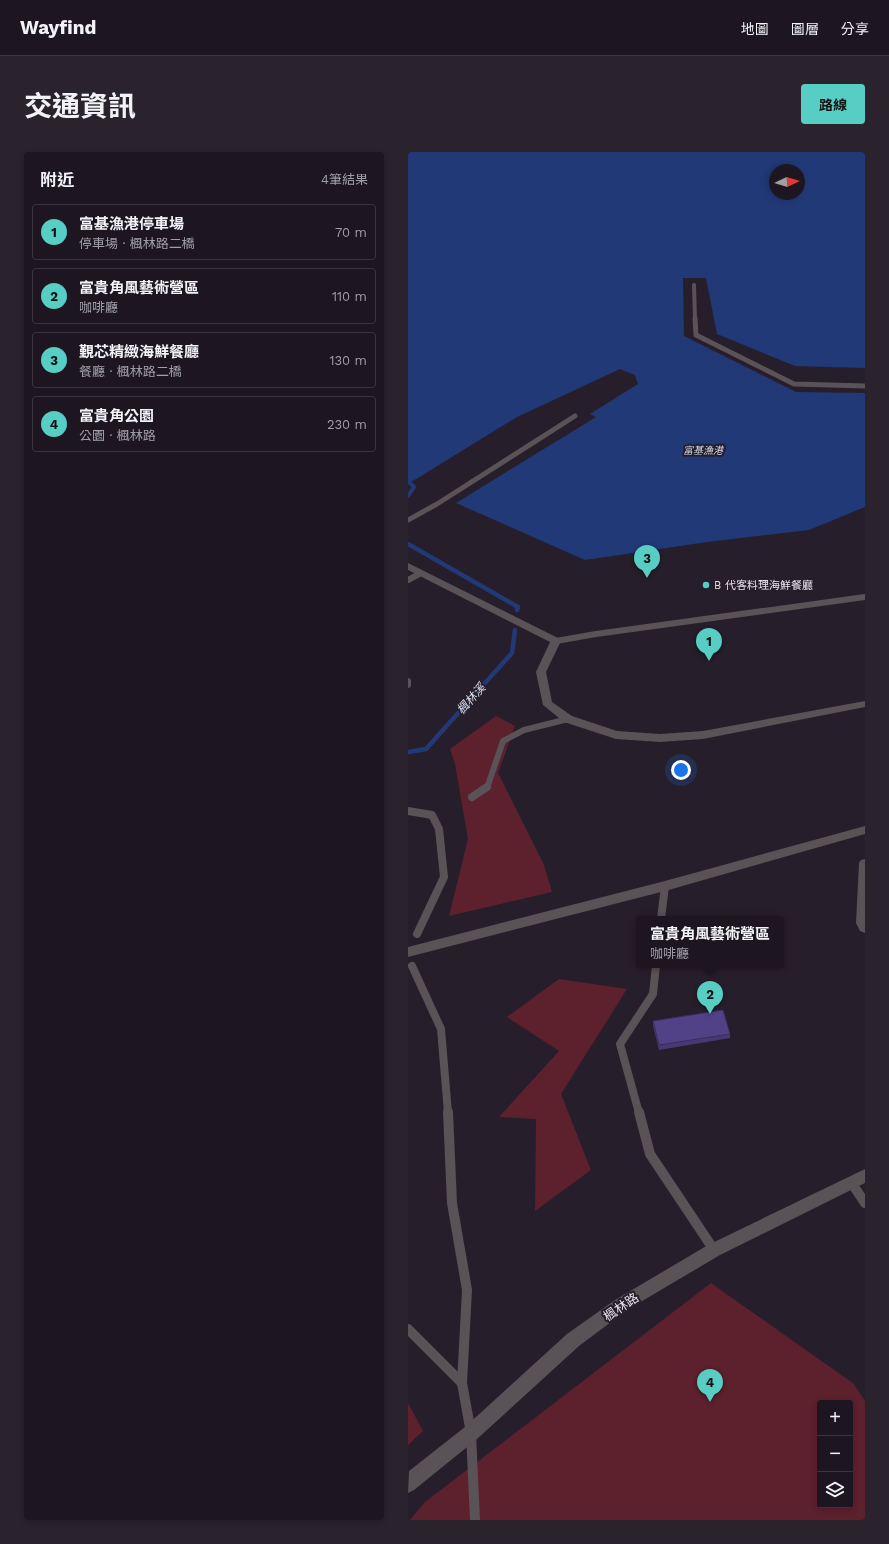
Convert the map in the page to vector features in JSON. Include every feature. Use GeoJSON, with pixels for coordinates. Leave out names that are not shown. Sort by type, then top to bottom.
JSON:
{"type":"FeatureCollection","features":[{"type":"Feature","properties":{"kind":"street"},"geometry":{"type":"LineString","coordinates":[[408,566],[556,640],[541,672],[547,703],[568,719],[616,735],[660,738],[703,735],[865,704]]}},
{"type":"Feature","properties":{"kind":"street"},"geometry":{"type":"LineString","coordinates":[[408,952],[665,886],[865,830]]}},
{"type":"Feature","properties":{"kind":"street"},"geometry":{"type":"LineString","coordinates":[[865,863],[862,923],[865,928]]}},
{"type":"Feature","properties":{"kind":"street","name":"楓林路"},"geometry":{"type":"LineString","coordinates":[[408,1484],[471,1433],[573,1340],[621,1305],[714,1250],[858,1179]]}},
{"type":"Feature","properties":{"kind":"lane"},"geometry":{"type":"LineString","coordinates":[[694,285],[696,335],[794,384],[865,386]]}},
{"type":"Feature","properties":{"kind":"lane"},"geometry":{"type":"LineString","coordinates":[[408,520],[437,504],[575,416]]}},
{"type":"Feature","properties":{"kind":"lane"},"geometry":{"type":"LineString","coordinates":[[408,580],[421,573]]}},
{"type":"Feature","properties":{"kind":"lane"},"geometry":{"type":"LineString","coordinates":[[556,640],[865,597]]}},
{"type":"Feature","properties":{"kind":"lane"},"geometry":{"type":"LineString","coordinates":[[472,797],[487,788],[503,741],[524,730],[568,719]]}},
{"type":"Feature","properties":{"kind":"lane"},"geometry":{"type":"LineString","coordinates":[[408,811],[432,815],[439,829],[444,877],[417,934]]}},
{"type":"Feature","properties":{"kind":"lane"},"geometry":{"type":"LineString","coordinates":[[661,916],[665,886]]}},
{"type":"Feature","properties":{"kind":"lane"},"geometry":{"type":"LineString","coordinates":[[412,966],[441,1030],[448,1109],[452,1203],[467,1290],[462,1383],[471,1433],[475,1520]]}},
{"type":"Feature","properties":{"kind":"lane"},"geometry":{"type":"LineString","coordinates":[[656,968],[653,994],[620,1044],[650,1154],[714,1250]]}},
{"type":"Feature","properties":{"kind":"lane"},"geometry":{"type":"LineString","coordinates":[[858,1179],[865,1203]]}},
{"type":"Feature","properties":{"kind":"lane"},"geometry":{"type":"LineString","coordinates":[[408,1329],[462,1383]]}},
{"type":"Feature","properties":{"kind":"shaded area"},"geometry":{"type":"Polygon","coordinates":[[[496,716],[515,726],[498,773],[544,865],[552,892],[449,916],[468,839],[455,764],[450,749],[496,716]]]}},
{"type":"Feature","properties":{"kind":"shaded area"},"geometry":{"type":"Polygon","coordinates":[[[559,979],[627,989],[561,1094],[591,1170],[535,1211],[536,1119],[499,1117],[559,1051],[507,1017],[559,979]]]}},
{"type":"Feature","properties":{"kind":"shaded area"},"geometry":{"type":"Polygon","coordinates":[[[711,1283],[854,1384],[865,1401],[865,1520],[410,1520],[425,1502],[711,1283]]]}},
{"type":"Feature","properties":{"kind":"shaded area"},"geometry":{"type":"Polygon","coordinates":[[[408,1403],[423,1431],[408,1445],[408,1403]]]}},
{"type":"Feature","properties":{"kind":"water","name":"富基漁港"},"geometry":{"type":"Polygon","coordinates":[[[408,152],[865,152],[865,368],[795,366],[717,334],[706,278],[683,278],[684,336],[796,392],[865,393],[865,507],[809,530],[707,542],[585,560],[456,503],[596,417],[590,414],[638,384],[635,375],[620,369],[517,417],[408,484],[408,152]]]}},
{"type":"Feature","properties":{"kind":"building"},"geometry":{"type":"Polygon","coordinates":[[[723,1010],[730,1034],[659,1045],[653,1021],[723,1010]]]}},
{"type":"Feature","properties":{"kind":"waterway","name":"楓林溪"},"geometry":{"type":"LineString","coordinates":[[408,481],[414,487],[408,496]]}},
{"type":"Feature","properties":{"kind":"waterway","name":"楓林溪"},"geometry":{"type":"LineString","coordinates":[[408,544],[518,607],[517,610]]}},
{"type":"Feature","properties":{"kind":"waterway","name":"楓林溪"},"geometry":{"type":"LineString","coordinates":[[408,752],[426,749],[512,653],[515,630]]}},
{"type":"Feature","properties":{"kind":"place","name":"覲芯精緻海鮮餐廳"},"geometry":{"type":"Point","coordinates":[647,578]}},
{"type":"Feature","properties":{"kind":"place","name":"B 代客料理海鮮餐廳"},"geometry":{"type":"Point","coordinates":[706,585]}},
{"type":"Feature","properties":{"kind":"place","name":"富基漁港停車場"},"geometry":{"type":"Point","coordinates":[709,661]}},
{"type":"Feature","properties":{"kind":"place","name":"富貴角風藝術營區"},"geometry":{"type":"Point","coordinates":[710,1014]}},
{"type":"Feature","properties":{"kind":"place","name":"富貴角公園"},"geometry":{"type":"Point","coordinates":[710,1402]}}]}
